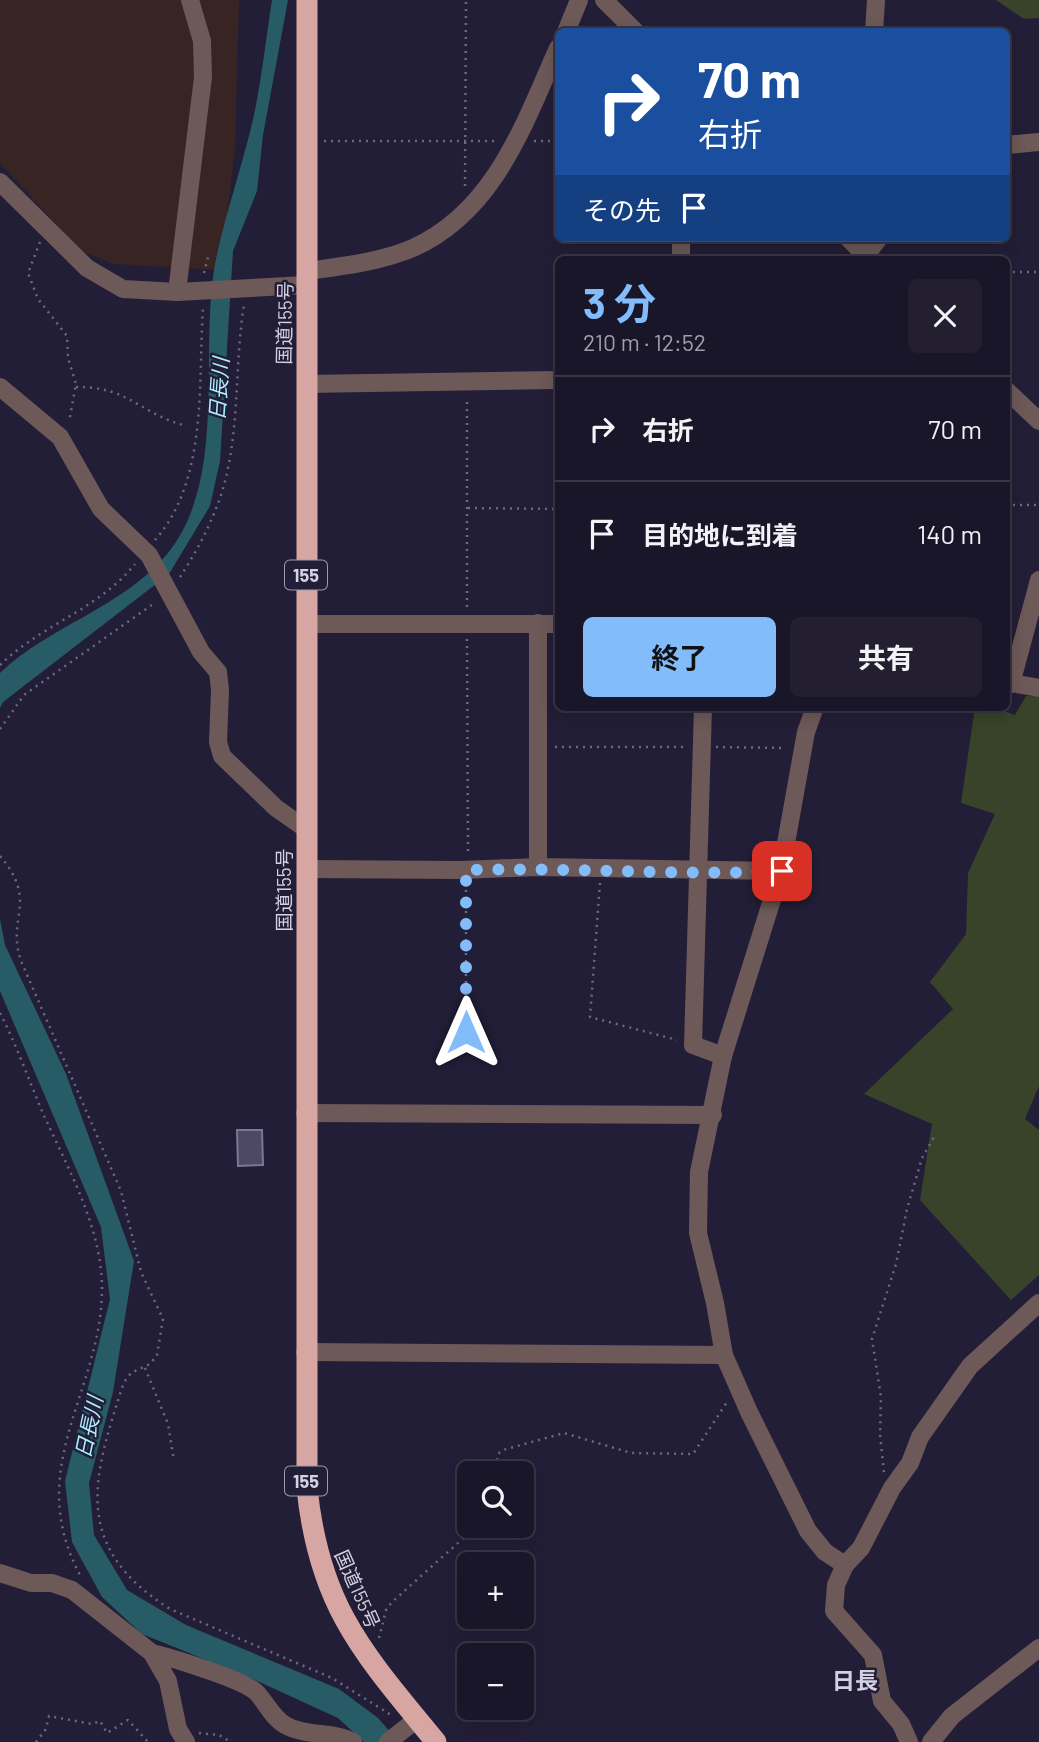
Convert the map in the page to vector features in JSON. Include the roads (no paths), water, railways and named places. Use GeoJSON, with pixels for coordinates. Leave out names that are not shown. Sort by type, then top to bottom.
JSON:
{"type":"FeatureCollection","features":[{"type":"Feature","properties":{"kind":"highway","name":"国道155号"},"geometry":{"type":"LineString","coordinates":[[307,0],[305,1436],[310,1525],[319,1563],[330,1592],[358,1646],[372,1664],[403,1730],[436,1742]]}},
{"type":"Feature","properties":{"kind":"street"},"geometry":{"type":"LineString","coordinates":[[177,292],[203,77],[202,41],[190,0]]}},
{"type":"Feature","properties":{"kind":"street"},"geometry":{"type":"LineString","coordinates":[[568,28],[579,0]]}},
{"type":"Feature","properties":{"kind":"street"},"geometry":{"type":"LineString","coordinates":[[604,0],[632,28]]}},
{"type":"Feature","properties":{"kind":"street"},"geometry":{"type":"LineString","coordinates":[[874,28],[876,0]]}},
{"type":"Feature","properties":{"kind":"street"},"geometry":{"type":"LineString","coordinates":[[0,182],[87,268],[107,283],[142,292],[177,292],[243,288],[307,278],[414,247],[472,205],[493,181],[517,141],[555,55]]}},
{"type":"Feature","properties":{"kind":"street"},"geometry":{"type":"LineString","coordinates":[[1010,145],[1039,142]]}},
{"type":"Feature","properties":{"kind":"street"},"geometry":{"type":"LineString","coordinates":[[852,242],[864,256]]}},
{"type":"Feature","properties":{"kind":"street"},"geometry":{"type":"LineString","coordinates":[[306,384],[555,380]]}},
{"type":"Feature","properties":{"kind":"street"},"geometry":{"type":"LineString","coordinates":[[0,387],[60,437],[101,509],[147,553],[201,652],[218,671],[220,690],[217,724],[222,756],[276,808],[306,829]]}},
{"type":"Feature","properties":{"kind":"street"},"geometry":{"type":"LineString","coordinates":[[1010,394],[1039,421]]}},
{"type":"Feature","properties":{"kind":"street"},"geometry":{"type":"LineString","coordinates":[[1010,680],[1039,580]]}},
{"type":"Feature","properties":{"kind":"street"},"geometry":{"type":"LineString","coordinates":[[538,623],[538,867]]}},
{"type":"Feature","properties":{"kind":"street"},"geometry":{"type":"LineString","coordinates":[[306,624],[555,624]]}},
{"type":"Feature","properties":{"kind":"street"},"geometry":{"type":"LineString","coordinates":[[1010,683],[1039,688]]}},
{"type":"Feature","properties":{"kind":"street"},"geometry":{"type":"LineString","coordinates":[[703,711],[693,1045],[723,1056]]}},
{"type":"Feature","properties":{"kind":"street"},"geometry":{"type":"LineString","coordinates":[[814,711],[802,748],[782,871],[723,1056],[713,1115],[699,1172],[698,1233],[724,1355],[739,1390],[808,1531],[825,1552],[845,1565]]}},
{"type":"Feature","properties":{"kind":"street"},"geometry":{"type":"LineString","coordinates":[[306,869],[466,870],[538,867],[698,872],[782,871]]}},
{"type":"Feature","properties":{"kind":"street"},"geometry":{"type":"LineString","coordinates":[[305,1113],[713,1115]]}},
{"type":"Feature","properties":{"kind":"street"},"geometry":{"type":"LineString","coordinates":[[909,1742],[901,1724],[882,1701],[873,1655],[834,1611],[836,1585],[845,1565],[861,1548],[892,1488],[910,1463],[920,1437],[970,1366],[1039,1303]]}},
{"type":"Feature","properties":{"kind":"street"},"geometry":{"type":"LineString","coordinates":[[305,1352],[724,1355]]}},
{"type":"Feature","properties":{"kind":"street"},"geometry":{"type":"LineString","coordinates":[[0,1573],[31,1583],[51,1583],[72,1590],[152,1653],[168,1681],[178,1729],[184,1738]]}},
{"type":"Feature","properties":{"kind":"street"},"geometry":{"type":"LineString","coordinates":[[931,1742],[952,1716],[1039,1648]]}},
{"type":"Feature","properties":{"kind":"street"},"geometry":{"type":"LineString","coordinates":[[152,1653],[198,1666],[257,1692],[264,1706],[285,1725],[312,1735],[352,1742]]}},
{"type":"Feature","properties":{"kind":"water","name":"日長川"},"geometry":{"type":"Polygon","coordinates":[[[272,0],[288,0],[263,135],[257,191],[233,251],[220,461],[210,506],[169,574],[3,702],[0,708],[0,673],[41,642],[130,588],[150,572],[168,553],[187,522],[199,488],[205,450],[211,294],[216,259],[254,115],[272,0]]]}},
{"type":"Feature","properties":{"kind":"water","name":"日長川"},"geometry":{"type":"Polygon","coordinates":[[[0,919],[5,945],[66,1074],[134,1261],[113,1392],[89,1483],[94,1535],[127,1590],[186,1625],[339,1689],[378,1718],[399,1742],[364,1742],[338,1718],[253,1679],[142,1634],[102,1597],[72,1542],[65,1481],[110,1299],[101,1227],[0,991],[0,919]]]}},
{"type":"Feature","properties":{"kind":"district","name":"日長"},"geometry":{"type":"Point","coordinates":[855,1680]}}]}
